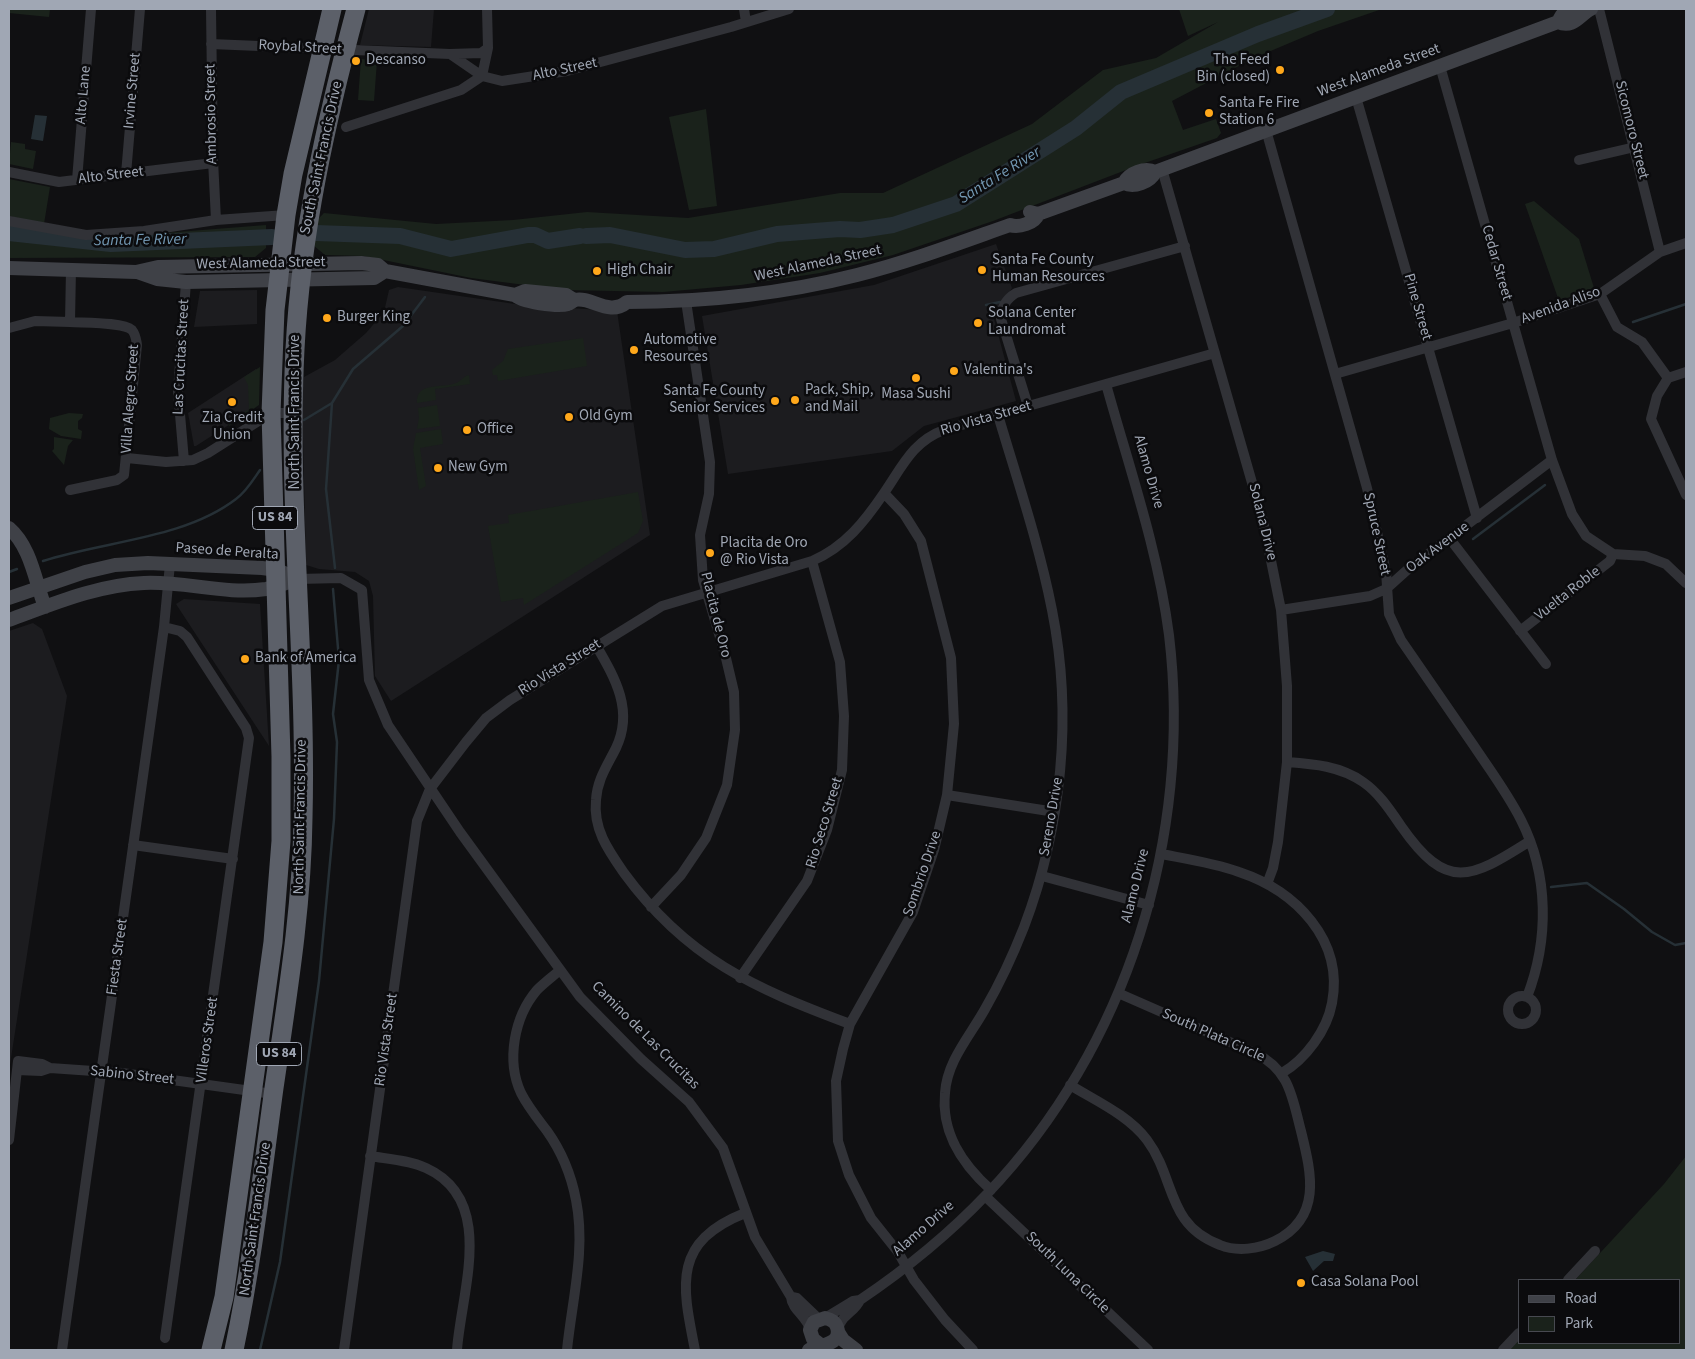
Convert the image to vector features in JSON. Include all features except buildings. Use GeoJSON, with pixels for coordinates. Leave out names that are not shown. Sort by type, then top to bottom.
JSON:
{"type":"FeatureCollection","features":[{"type":"Feature","properties":{"kind":"highway","name":"South Saint Francis Drive"},"geometry":{"type":"LineString","coordinates":[[279,272],[286,215],[302,135],[332,9]]}},
{"type":"Feature","properties":{"kind":"highway","name":"South Saint Francis Drive"},"geometry":{"type":"LineString","coordinates":[[301,272],[314,182],[356,9]]}},
{"type":"Feature","properties":{"kind":"highway","name":"North Saint Francis Drive"},"geometry":{"type":"LineString","coordinates":[[214,1346],[224,1297],[277,908],[282,774],[271,413],[273,342],[279,272]]}},
{"type":"Feature","properties":{"kind":"highway","name":"North Saint Francis Drive"},"geometry":{"type":"LineString","coordinates":[[234,1350],[244,1306],[274,1094],[296,935],[302,864],[304,579],[293,413],[301,272]]}},
{"type":"Feature","properties":{"kind":"street","name":"Alto Lane"},"geometry":{"type":"LineString","coordinates":[[77,180],[91,9]]}},
{"type":"Feature","properties":{"kind":"street","name":"Irvine Street"},"geometry":{"type":"LineString","coordinates":[[126,174],[140,9]]}},
{"type":"Feature","properties":{"kind":"street","name":"Ambrosio Street"},"geometry":{"type":"LineString","coordinates":[[211,9],[213,163],[216,220]]}},
{"type":"Feature","properties":{"kind":"street"},"geometry":{"type":"LineString","coordinates":[[346,127],[461,90],[482,76],[488,48],[487,9]]}},
{"type":"Feature","properties":{"kind":"street"},"geometry":{"type":"LineString","coordinates":[[744,9],[746,22]]}},
{"type":"Feature","properties":{"kind":"street","name":"Alto Street"},"geometry":{"type":"LineString","coordinates":[[482,76],[502,82],[567,72],[789,9]]}},
{"type":"Feature","properties":{"kind":"street","name":"Sicomoro Street"},"geometry":{"type":"LineString","coordinates":[[1599,9],[1660,252]]}},
{"type":"Feature","properties":{"kind":"street","name":"West Alameda Street"},"geometry":{"type":"LineString","coordinates":[[9,268],[136,272],[158,267],[301,272],[374,278],[385,271],[515,295],[520,300],[531,302],[564,305],[574,300],[592,301],[601,306],[619,307],[627,302],[686,301],[772,292],[848,277],[912,259],[1010,225],[1018,226],[1034,221],[1038,214],[1124,183],[1133,185],[1148,180],[1159,170],[1266,130],[1558,22],[1566,24],[1580,19],[1588,10]]}},
{"type":"Feature","properties":{"kind":"street","name":"Roybal Street"},"geometry":{"type":"LineString","coordinates":[[211,44],[450,54],[480,53],[488,48]]}},
{"type":"Feature","properties":{"kind":"street"},"geometry":{"type":"LineString","coordinates":[[450,54],[482,76]]}},
{"type":"Feature","properties":{"kind":"street","name":"Cedar Street"},"geometry":{"type":"LineString","coordinates":[[1440,66],[1552,460],[1572,514],[1586,536],[1613,554]]}},
{"type":"Feature","properties":{"kind":"street","name":"Pine Street"},"geometry":{"type":"LineString","coordinates":[[1356,97],[1477,518]]}},
{"type":"Feature","properties":{"kind":"street","name":"Spruce Street"},"geometry":{"type":"LineString","coordinates":[[1266,130],[1367,488],[1386,572],[1389,614],[1402,640],[1508,796],[1530,841],[1541,881],[1543,916],[1538,959],[1527,997]]}},
{"type":"Feature","properties":{"kind":"street"},"geometry":{"type":"LineString","coordinates":[[1579,160],[1635,147]]}},
{"type":"Feature","properties":{"kind":"street","name":"Alto Street"},"geometry":{"type":"LineString","coordinates":[[9,172],[59,182],[213,163]]}},
{"type":"Feature","properties":{"kind":"street","name":"Solana Drive"},"geometry":{"type":"LineString","coordinates":[[1159,170],[1185,246],[1263,521],[1281,610],[1287,686],[1286,762],[1278,842],[1267,884]]}},
{"type":"Feature","properties":{"kind":"street"},"geometry":{"type":"LineString","coordinates":[[9,222],[86,235],[144,231],[216,220],[286,215]]}},
{"type":"Feature","properties":{"kind":"street","name":"Avenida Aliso"},"geometry":{"type":"LineString","coordinates":[[1335,374],[1512,323],[1600,294],[1660,252],[1686,243]]}},
{"type":"Feature","properties":{"kind":"street"},"geometry":{"type":"LineString","coordinates":[[1028,406],[1001,319],[1002,310],[1008,298],[1016,293],[1185,246]]}},
{"type":"Feature","properties":{"kind":"street"},"geometry":{"type":"LineString","coordinates":[[70,322],[71,269]]}},
{"type":"Feature","properties":{"kind":"street","name":"West Alameda Street"},"geometry":{"type":"LineString","coordinates":[[136,272],[157,279],[186,282],[279,272]]}},
{"type":"Feature","properties":{"kind":"street","name":"Las Crucitas Street"},"geometry":{"type":"LineString","coordinates":[[184,461],[179,423],[178,391],[186,282]]}},
{"type":"Feature","properties":{"kind":"street"},"geometry":{"type":"LineString","coordinates":[[1600,294],[1617,327],[1642,342],[1668,378]]}},
{"type":"Feature","properties":{"kind":"street","name":"Placita de Oro"},"geometry":{"type":"LineString","coordinates":[[651,907],[681,875],[706,838],[727,785],[735,730],[734,692],[703,580],[700,535],[709,494],[710,462],[686,301]]}},
{"type":"Feature","properties":{"kind":"street","name":"Villa Alegre Street"},"geometry":{"type":"LineString","coordinates":[[9,328],[34,321],[70,322],[121,326],[130,328],[136,335],[137,345],[125,471],[121,479],[70,490]]}},
{"type":"Feature","properties":{"kind":"street","name":"Rio Vista Street"},"geometry":{"type":"LineString","coordinates":[[344,1350],[416,830],[430,789],[486,718],[510,700],[596,645],[662,606],[812,561],[844,543],[884,493],[908,456],[928,437],[998,414],[1216,353]]}},
{"type":"Feature","properties":{"kind":"street"},"geometry":{"type":"LineString","coordinates":[[1686,372],[1668,378],[1657,396],[1651,419],[1686,495]]}},
{"type":"Feature","properties":{"kind":"street","name":"Alamo Drive"},"geometry":{"type":"LineString","coordinates":[[822,1318],[851,1302],[860,1300],[934,1244],[988,1193],[1037,1134],[1070,1085],[1118,993],[1149,905],[1161,854],[1173,759],[1169,636],[1156,561],[1106,384]]}},
{"type":"Feature","properties":{"kind":"street"},"geometry":{"type":"LineString","coordinates":[[127,458],[184,461],[208,453],[271,413],[293,413]]}},
{"type":"Feature","properties":{"kind":"street","name":"Sereno Drive"},"geometry":{"type":"LineString","coordinates":[[988,1193],[967,1165],[951,1138],[945,1118],[946,1083],[953,1062],[987,1007],[1010,960],[1042,876],[1055,812],[1062,749],[1062,711],[1056,635],[1041,561],[998,414]]}},
{"type":"Feature","properties":{"kind":"street","name":"Oak Avenue"},"geometry":{"type":"LineString","coordinates":[[1281,610],[1370,596],[1386,589],[1406,571],[1552,460]]}},
{"type":"Feature","properties":{"kind":"street","name":"Sombrio Drive"},"geometry":{"type":"LineString","coordinates":[[884,493],[904,514],[918,533],[935,590],[951,658],[954,724],[947,795],[934,850],[913,912],[850,1024],[836,1082],[838,1141],[849,1175],[865,1209],[882,1235],[898,1252],[906,1267],[946,1320],[973,1350]]}},
{"type":"Feature","properties":{"kind":"street"},"geometry":{"type":"LineString","coordinates":[[9,528],[20,540],[25,550],[45,607]]}},
{"type":"Feature","properties":{"kind":"street","name":"Vuelta Roble"},"geometry":{"type":"LineString","coordinates":[[1450,539],[1546,664]]}},
{"type":"Feature","properties":{"kind":"street"},"geometry":{"type":"LineString","coordinates":[[1613,554],[1645,556],[1666,564],[1686,583]]}},
{"type":"Feature","properties":{"kind":"street","name":"Vuelta Roble"},"geometry":{"type":"LineString","coordinates":[[1520,631],[1610,561],[1613,554]]}},
{"type":"Feature","properties":{"kind":"street","name":"Rio Seco Street"},"geometry":{"type":"LineString","coordinates":[[740,978],[807,881],[827,830],[842,770],[844,716],[840,662],[812,561]]}},
{"type":"Feature","properties":{"kind":"street","name":"Paseo de Peralta"},"geometry":{"type":"LineString","coordinates":[[9,598],[102,567],[132,563],[170,564],[277,578],[304,579]]}},
{"type":"Feature","properties":{"kind":"street","name":"Fiesta Street"},"geometry":{"type":"LineString","coordinates":[[62,1350],[164,627],[170,564]]}},
{"type":"Feature","properties":{"kind":"street","name":"Paseo de Peralta"},"geometry":{"type":"LineString","coordinates":[[9,620],[96,590],[122,585],[169,585],[260,590],[277,578]]}},
{"type":"Feature","properties":{"kind":"street"},"geometry":{"type":"LineString","coordinates":[[304,579],[341,578],[362,590],[365,599],[367,670],[373,694],[388,725],[430,789]]}},
{"type":"Feature","properties":{"kind":"street","name":"Villeros Street"},"geometry":{"type":"LineString","coordinates":[[164,627],[180,631],[187,636],[246,728],[249,742],[165,1338]]}},
{"type":"Feature","properties":{"kind":"street"},"geometry":{"type":"LineString","coordinates":[[596,645],[618,685],[623,713],[619,740],[599,782],[595,802],[597,822],[607,848],[651,907],[694,947],[740,978],[792,1002],[850,1024]]}},
{"type":"Feature","properties":{"kind":"street"},"geometry":{"type":"LineString","coordinates":[[1286,762],[1333,768],[1365,783],[1385,803],[1425,857],[1448,871],[1465,873],[1481,870],[1530,841]]}},
{"type":"Feature","properties":{"kind":"street","name":"Camino de Las Crucitas"},"geometry":{"type":"LineString","coordinates":[[430,789],[580,997],[641,1059],[689,1102],[723,1148],[745,1214],[763,1253],[791,1297],[792,1302],[808,1322],[810,1331]]}},
{"type":"Feature","properties":{"kind":"street"},"geometry":{"type":"LineString","coordinates":[[947,795],[1055,812]]}},
{"type":"Feature","properties":{"kind":"street"},"geometry":{"type":"LineString","coordinates":[[133,845],[233,859]]}},
{"type":"Feature","properties":{"kind":"street"},"geometry":{"type":"LineString","coordinates":[[1161,854],[1226,868],[1267,884],[1300,908],[1315,924],[1330,954],[1334,980],[1331,1008],[1321,1031],[1307,1050],[1282,1073]]}},
{"type":"Feature","properties":{"kind":"street"},"geometry":{"type":"LineString","coordinates":[[1042,876],[1149,905]]}},
{"type":"Feature","properties":{"kind":"street"},"geometry":{"type":"LineString","coordinates":[[560,970],[531,999],[519,1024],[513,1051],[516,1077],[521,1094],[562,1155],[570,1175],[576,1200],[581,1241],[567,1350]]}},
{"type":"Feature","properties":{"kind":"street","name":"South Plata Circle"},"geometry":{"type":"LineString","coordinates":[[1070,1085],[1121,1116],[1139,1131],[1158,1159],[1173,1201],[1187,1225],[1199,1235],[1227,1248],[1255,1247],[1275,1241],[1298,1222],[1308,1204],[1311,1173],[1291,1094],[1282,1073],[1270,1061],[1255,1053],[1118,993]]}},
{"type":"Feature","properties":{"kind":"street","name":"Sabino Street"},"geometry":{"type":"LineString","coordinates":[[9,1140],[18,1066],[41,1071],[50,1068],[102,1072],[274,1094]]}},
{"type":"Feature","properties":{"kind":"street"},"geometry":{"type":"LineString","coordinates":[[370,1156],[410,1162],[427,1168],[447,1182],[462,1202],[470,1225],[470,1244],[456,1350]]}},
{"type":"Feature","properties":{"kind":"street","name":"South Luna Circle"},"geometry":{"type":"LineString","coordinates":[[988,1193],[1148,1350]]}},
{"type":"Feature","properties":{"kind":"street"},"geometry":{"type":"LineString","coordinates":[[695,1350],[686,1299],[689,1264],[698,1245],[707,1234],[720,1224],[745,1214]]}},
{"type":"Feature","properties":{"kind":"street"},"geometry":{"type":"LineString","coordinates":[[1569,1279],[1595,1251]]}},
{"type":"Feature","properties":{"kind":"street","name":"Camino de Las Crucitas"},"geometry":{"type":"LineString","coordinates":[[791,1297],[797,1298],[822,1318]]}},
{"type":"Feature","properties":{"kind":"street","name":"Alamo Drive"},"geometry":{"type":"LineString","coordinates":[[838,1330],[840,1321],[858,1306],[860,1300]]}},
{"type":"Feature","properties":{"kind":"street"},"geometry":{"type":"LineString","coordinates":[[797,1350],[814,1322],[822,1318],[833,1321],[843,1340],[856,1350]]}},
{"type":"Feature","properties":{"kind":"street"},"geometry":{"type":"LineString","coordinates":[[820,1347],[835,1340],[838,1330]]}},
{"type":"Feature","properties":{"kind":"street"},"geometry":{"type":"LineString","coordinates":[[810,1331],[815,1342],[820,1347],[843,1350]]}},
{"type":"Feature","properties":{"kind":"street"},"geometry":{"type":"LineString","coordinates":[[1503,1350],[1518,1334]]}},
{"type":"Feature","properties":{"kind":"shaded area"},"geometry":{"type":"Polygon","coordinates":[[[369,9],[434,9],[431,47],[360,45],[369,9]]]}},
{"type":"Feature","properties":{"kind":"shaded area"},"geometry":{"type":"Polygon","coordinates":[[[35,115],[47,116],[43,141],[31,139],[35,115]]]}},
{"type":"Feature","properties":{"kind":"shaded area"},"geometry":{"type":"Polygon","coordinates":[[[996,244],[1012,288],[994,319],[1016,401],[924,426],[892,451],[728,474],[702,316],[874,285],[996,244]]]}},
{"type":"Feature","properties":{"kind":"shaded area"},"geometry":{"type":"Polygon","coordinates":[[[398,287],[522,305],[617,311],[650,535],[391,701],[375,676],[373,596],[369,581],[355,572],[319,569],[306,565],[302,394],[304,377],[335,360],[366,333],[384,312],[389,290],[398,287]]]}},
{"type":"Feature","properties":{"kind":"shaded area"},"geometry":{"type":"Polygon","coordinates":[[[257,290],[257,324],[194,327],[200,291],[257,290]]]}},
{"type":"Feature","properties":{"kind":"shaded area"},"geometry":{"type":"Polygon","coordinates":[[[256,369],[255,408],[194,446],[188,413],[256,369]]]}},
{"type":"Feature","properties":{"kind":"shaded area"},"geometry":{"type":"Polygon","coordinates":[[[184,599],[260,604],[269,746],[176,604],[184,599]]]}},
{"type":"Feature","properties":{"kind":"shaded area"},"geometry":{"type":"Polygon","coordinates":[[[33,623],[42,629],[67,696],[9,1071],[9,631],[33,623]]]}},
{"type":"Feature","properties":{"kind":"shaded area"},"geometry":{"type":"Polygon","coordinates":[[[1323,1251],[1335,1254],[1333,1261],[1324,1261],[1313,1271],[1305,1257],[1323,1251]]]}},
{"type":"Feature","properties":{"kind":"green space"},"geometry":{"type":"Polygon","coordinates":[[[9,9],[50,9],[49,17],[9,13],[9,9]]]}},
{"type":"Feature","properties":{"kind":"green space"},"geometry":{"type":"Polygon","coordinates":[[[1179,9],[1382,9],[1318,31],[1254,58],[1172,101],[1183,130],[1216,119],[1221,133],[1217,138],[1139,165],[993,221],[893,255],[820,273],[741,285],[663,292],[564,290],[471,278],[364,256],[325,255],[313,245],[317,220],[324,213],[436,224],[513,220],[587,212],[688,218],[840,193],[883,193],[1032,124],[1103,70],[1156,58],[1218,22],[1188,36],[1179,9]]]}},
{"type":"Feature","properties":{"kind":"green space"},"geometry":{"type":"Polygon","coordinates":[[[361,59],[377,61],[374,101],[358,100],[361,59]]]}},
{"type":"Feature","properties":{"kind":"green space"},"geometry":{"type":"Polygon","coordinates":[[[706,109],[717,206],[689,210],[669,117],[706,109]]]}},
{"type":"Feature","properties":{"kind":"green space"},"geometry":{"type":"Polygon","coordinates":[[[11,142],[25,144],[25,149],[36,151],[33,169],[9,164],[11,142]]]}},
{"type":"Feature","properties":{"kind":"green space"},"geometry":{"type":"Polygon","coordinates":[[[9,179],[50,187],[44,224],[9,216],[9,179]]]}},
{"type":"Feature","properties":{"kind":"green space"},"geometry":{"type":"Polygon","coordinates":[[[1534,201],[1579,239],[1594,288],[1559,301],[1525,204],[1534,201]]]}},
{"type":"Feature","properties":{"kind":"green space"},"geometry":{"type":"Polygon","coordinates":[[[266,225],[266,248],[255,257],[9,258],[9,228],[88,239],[266,225]]]}},
{"type":"Feature","properties":{"kind":"green space"},"geometry":{"type":"Polygon","coordinates":[[[583,338],[587,366],[498,381],[497,375],[493,375],[492,370],[503,361],[508,349],[583,338]]]}},
{"type":"Feature","properties":{"kind":"green space"},"geometry":{"type":"Polygon","coordinates":[[[260,367],[259,405],[229,426],[228,424],[249,409],[248,385],[244,377],[260,367]]]}},
{"type":"Feature","properties":{"kind":"green space"},"geometry":{"type":"Polygon","coordinates":[[[469,375],[470,384],[435,389],[436,400],[417,403],[421,391],[431,387],[456,383],[469,375]]]}},
{"type":"Feature","properties":{"kind":"green space"},"geometry":{"type":"Polygon","coordinates":[[[437,405],[440,426],[417,429],[418,408],[437,405]]]}},
{"type":"Feature","properties":{"kind":"green space"},"geometry":{"type":"Polygon","coordinates":[[[69,413],[83,414],[82,418],[78,421],[78,429],[82,431],[81,439],[61,436],[49,429],[50,418],[69,413]]]}},
{"type":"Feature","properties":{"kind":"green space"},"geometry":{"type":"Polygon","coordinates":[[[441,429],[443,444],[420,448],[426,486],[419,490],[413,449],[416,433],[441,429]]]}},
{"type":"Feature","properties":{"kind":"green space"},"geometry":{"type":"Polygon","coordinates":[[[54,437],[73,440],[68,446],[64,465],[52,451],[54,449],[54,437]]]}},
{"type":"Feature","properties":{"kind":"green space"},"geometry":{"type":"Polygon","coordinates":[[[638,492],[643,521],[638,533],[524,605],[523,598],[501,602],[488,526],[509,523],[508,515],[638,492]]]}},
{"type":"Feature","properties":{"kind":"green space"},"geometry":{"type":"Polygon","coordinates":[[[1686,1156],[1686,1350],[1507,1350],[1518,1340],[1518,1344],[1680,1344],[1680,1279],[1576,1279],[1664,1184],[1686,1156]]]}},
{"type":"Feature","properties":{"kind":"waterway","name":"Santa Fe River"},"geometry":{"type":"LineString","coordinates":[[586,236],[610,235],[685,250],[714,249],[777,234],[840,229],[860,230],[893,225],[956,204],[1076,128],[1121,92],[1258,34],[1327,9]]}},
{"type":"Feature","properties":{"kind":"waterway","name":"Santa Fe River"},"geometry":{"type":"LineString","coordinates":[[9,233],[111,244],[272,237]]}},
{"type":"Feature","properties":{"kind":"waterway","name":"Santa Fe River"},"geometry":{"type":"LineString","coordinates":[[316,233],[400,236],[451,249],[528,235],[535,235],[548,241],[580,236]]}},
{"type":"Feature","properties":{"kind":"waterway"},"geometry":{"type":"LineString","coordinates":[[335,568],[326,489],[332,403],[353,369],[403,326],[425,297]]}},
{"type":"Feature","properties":{"kind":"waterway"},"geometry":{"type":"LineString","coordinates":[[986,305],[1000,302]]}},
{"type":"Feature","properties":{"kind":"waterway"},"geometry":{"type":"LineString","coordinates":[[1633,322],[1686,304]]}},
{"type":"Feature","properties":{"kind":"waterway"},"geometry":{"type":"LineString","coordinates":[[304,420],[332,403]]}},
{"type":"Feature","properties":{"kind":"waterway"},"geometry":{"type":"LineString","coordinates":[[43,561],[143,538],[192,523],[215,512],[240,496],[260,470]]}},
{"type":"Feature","properties":{"kind":"waterway"},"geometry":{"type":"LineString","coordinates":[[1473,539],[1545,485]]}},
{"type":"Feature","properties":{"kind":"waterway"},"geometry":{"type":"LineString","coordinates":[[9,572],[17,569]]}},
{"type":"Feature","properties":{"kind":"waterway"},"geometry":{"type":"LineString","coordinates":[[260,1350],[280,1262],[319,981],[334,819],[337,742],[333,714],[339,660],[333,589]]}},
{"type":"Feature","properties":{"kind":"waterway"},"geometry":{"type":"LineString","coordinates":[[1551,887],[1587,883],[1624,909],[1652,932],[1675,945],[1686,943]]}},
{"type":"Feature","properties":{"kind":"place","name":"Descanso"},"geometry":{"type":"Point","coordinates":[356,61]}},
{"type":"Feature","properties":{"kind":"place","name":"The Feed Bin (closed)"},"geometry":{"type":"Point","coordinates":[1280,70]}},
{"type":"Feature","properties":{"kind":"place","name":"Santa Fe Fire Station 6"},"geometry":{"type":"Point","coordinates":[1209,113]}},
{"type":"Feature","properties":{"kind":"place","name":"Santa Fe County Human Resources"},"geometry":{"type":"Point","coordinates":[982,270]}},
{"type":"Feature","properties":{"kind":"place","name":"High Chair"},"geometry":{"type":"Point","coordinates":[597,271]}},
{"type":"Feature","properties":{"kind":"place","name":"Burger King"},"geometry":{"type":"Point","coordinates":[327,318]}},
{"type":"Feature","properties":{"kind":"place","name":"Solana Center Laundromat"},"geometry":{"type":"Point","coordinates":[978,323]}},
{"type":"Feature","properties":{"kind":"place","name":"Automotive Resources"},"geometry":{"type":"Point","coordinates":[634,350]}},
{"type":"Feature","properties":{"kind":"place","name":"Valentina's"},"geometry":{"type":"Point","coordinates":[954,371]}},
{"type":"Feature","properties":{"kind":"place","name":"Masa Sushi"},"geometry":{"type":"Point","coordinates":[916,378]}},
{"type":"Feature","properties":{"kind":"place","name":"Pack, Ship, and Mail"},"geometry":{"type":"Point","coordinates":[795,400]}},
{"type":"Feature","properties":{"kind":"place","name":"Santa Fe County Senior Services"},"geometry":{"type":"Point","coordinates":[775,401]}},
{"type":"Feature","properties":{"kind":"place","name":"Zia Credit Union"},"geometry":{"type":"Point","coordinates":[232,402]}},
{"type":"Feature","properties":{"kind":"place","name":"Old Gym"},"geometry":{"type":"Point","coordinates":[569,417]}},
{"type":"Feature","properties":{"kind":"place","name":"Office"},"geometry":{"type":"Point","coordinates":[467,430]}},
{"type":"Feature","properties":{"kind":"place","name":"New Gym"},"geometry":{"type":"Point","coordinates":[438,468]}},
{"type":"Feature","properties":{"kind":"place","name":"Placita de Oro @ Rio Vista"},"geometry":{"type":"Point","coordinates":[710,553]}},
{"type":"Feature","properties":{"kind":"place","name":"Bank of America"},"geometry":{"type":"Point","coordinates":[245,659]}},
{"type":"Feature","properties":{"kind":"place","name":"Casa Solana Pool"},"geometry":{"type":"Point","coordinates":[1301,1283]}}]}
